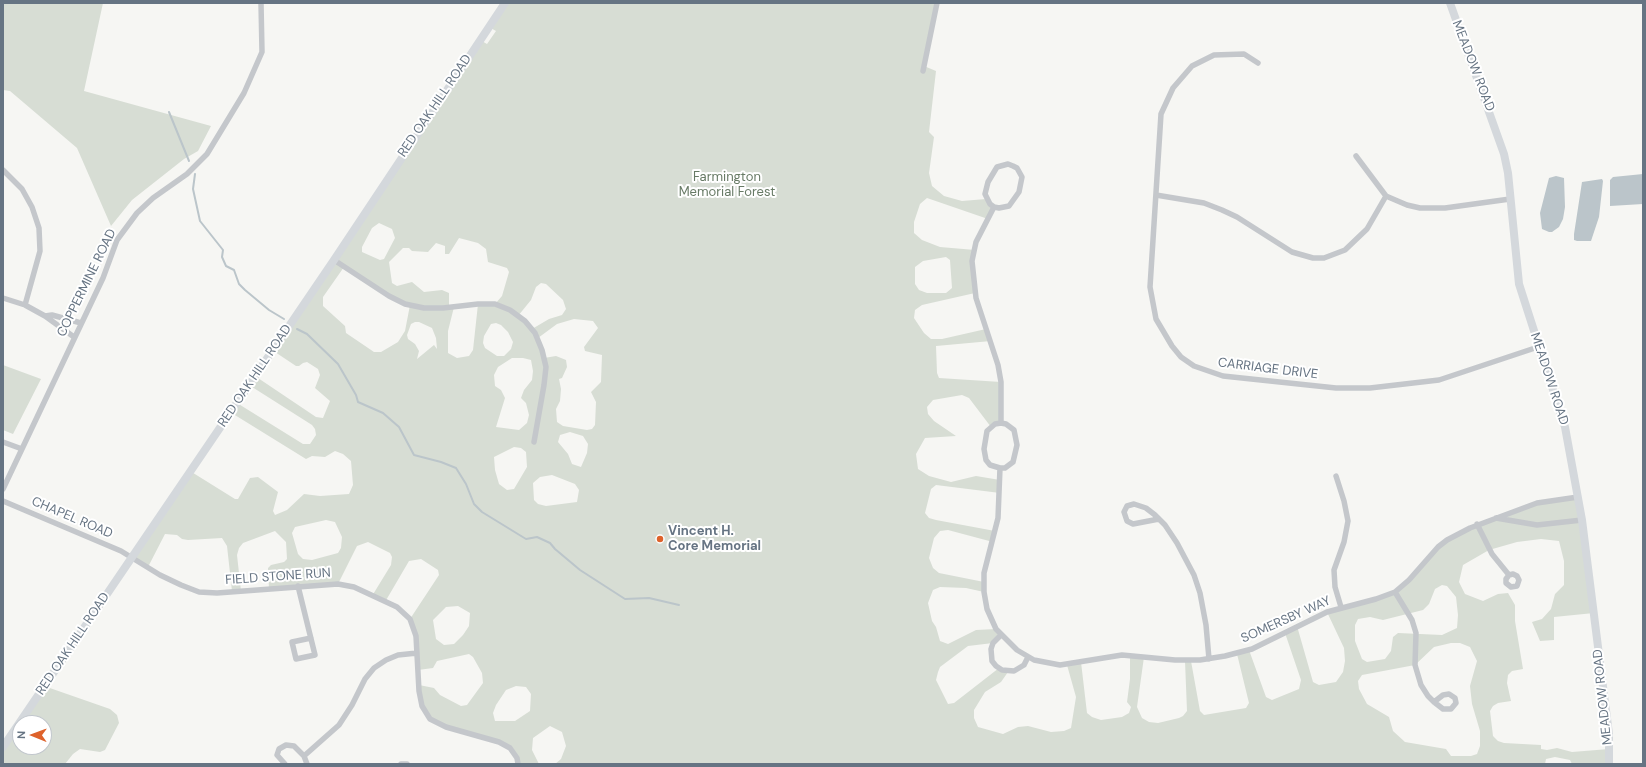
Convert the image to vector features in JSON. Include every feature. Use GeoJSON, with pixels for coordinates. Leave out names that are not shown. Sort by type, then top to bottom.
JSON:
{"type":"FeatureCollection","features":[{"type":"Feature","properties":{"kind":"street","name":"COPPERMINE ROAD"},"geometry":{"type":"LineString","coordinates":[[3,489],[80,323],[103,278],[117,240],[136,213],[153,198],[187,174],[207,154],[244,93],[262,52],[261,3]]}},
{"type":"Feature","properties":{"kind":"street","name":"RED OAK HILL ROAD"},"geometry":{"type":"LineString","coordinates":[[3,747],[334,260],[505,3]]}},
{"type":"Feature","properties":{"kind":"street"},"geometry":{"type":"LineString","coordinates":[[923,71],[937,3]]}},
{"type":"Feature","properties":{"kind":"street","name":"MEADOW ROAD"},"geometry":{"type":"LineString","coordinates":[[1450,3],[1504,154],[1519,284],[1564,427],[1582,520],[1609,734],[1609,764]]}},
{"type":"Feature","properties":{"kind":"street","name":"CARRIAGE DRIVE"},"geometry":{"type":"LineString","coordinates":[[1258,63],[1244,54],[1214,55],[1192,66],[1173,88],[1161,114],[1150,287],[1156,319],[1172,346],[1182,357],[1194,366],[1222,376],[1313,386],[1370,388],[1439,380],[1538,347]]}},
{"type":"Feature","properties":{"kind":"street"},"geometry":{"type":"LineString","coordinates":[[1356,156],[1386,196],[1407,204],[1434,208],[1510,199]]}},
{"type":"Feature","properties":{"kind":"street"},"geometry":{"type":"LineString","coordinates":[[1002,165],[1018,168],[1022,177],[1019,192],[1008,206],[999,208],[994,207],[990,204],[985,194],[988,182],[997,167],[1002,165]]}},
{"type":"Feature","properties":{"kind":"street"},"geometry":{"type":"LineString","coordinates":[[3,170],[22,189],[32,207],[39,228],[40,251],[25,305]]}},
{"type":"Feature","properties":{"kind":"street"},"geometry":{"type":"LineString","coordinates":[[1156,195],[1204,204],[1222,210],[1237,217],[1292,252],[1313,258],[1324,258],[1346,250],[1367,229],[1386,196]]}},
{"type":"Feature","properties":{"kind":"street"},"geometry":{"type":"LineString","coordinates":[[994,207],[976,242],[972,261],[976,298],[998,365],[1001,382],[1001,423]]}},
{"type":"Feature","properties":{"kind":"street"},"geometry":{"type":"LineString","coordinates":[[334,260],[389,296],[405,304],[424,308],[495,304],[510,310],[525,321],[535,333],[542,350],[546,367],[534,442]]}},
{"type":"Feature","properties":{"kind":"street"},"geometry":{"type":"LineString","coordinates":[[3,298],[25,305],[45,316],[74,337]]}},
{"type":"Feature","properties":{"kind":"street"},"geometry":{"type":"LineString","coordinates":[[45,316],[52,315],[80,323]]}},
{"type":"Feature","properties":{"kind":"street"},"geometry":{"type":"LineString","coordinates":[[1001,423],[1006,424],[1014,430],[1017,445],[1013,462],[1005,468],[1000,468],[990,465],[986,460],[984,449],[987,431],[991,427],[1001,423]]}},
{"type":"Feature","properties":{"kind":"street"},"geometry":{"type":"LineString","coordinates":[[3,442],[22,449]]}},
{"type":"Feature","properties":{"kind":"street","name":"SOMERSBY WAY"},"geometry":{"type":"LineString","coordinates":[[1000,468],[998,518],[986,562],[984,587],[985,601],[990,617],[1001,635],[1011,645],[1028,657],[1041,662],[1060,665],[1122,655],[1175,660],[1209,659],[1234,654],[1264,645],[1312,618],[1341,607],[1376,599],[1395,592],[1409,580],[1430,556],[1447,540],[1477,524],[1537,503],[1578,497]]}},
{"type":"Feature","properties":{"kind":"street"},"geometry":{"type":"LineString","coordinates":[[1336,476],[1344,500],[1348,521],[1344,542],[1334,570],[1335,587],[1341,607]]}},
{"type":"Feature","properties":{"kind":"street","name":"CHAPEL ROAD"},"geometry":{"type":"LineString","coordinates":[[3,501],[132,557]]}},
{"type":"Feature","properties":{"kind":"street"},"geometry":{"type":"LineString","coordinates":[[1159,519],[1133,524],[1125,519],[1124,512],[1127,506],[1137,504],[1150,511],[1159,519],[1178,542],[1194,575],[1203,609],[1209,659]]}},
{"type":"Feature","properties":{"kind":"street","name":"SOMERSBY WAY"},"geometry":{"type":"LineString","coordinates":[[1496,518],[1536,525],[1582,520]]}},
{"type":"Feature","properties":{"kind":"street"},"geometry":{"type":"LineString","coordinates":[[1477,524],[1492,554],[1509,575]]}},
{"type":"Feature","properties":{"kind":"street","name":"FIELD STONE RUN"},"geometry":{"type":"LineString","coordinates":[[132,557],[174,582],[199,592],[217,593],[338,584],[354,587],[396,607],[410,619],[416,636],[419,691],[422,706],[430,719],[446,728],[499,742],[510,748],[517,758],[518,764]]}},
{"type":"Feature","properties":{"kind":"street"},"geometry":{"type":"LineString","coordinates":[[298,586],[311,638],[315,655],[296,659],[292,642],[311,638]]}},
{"type":"Feature","properties":{"kind":"street"},"geometry":{"type":"LineString","coordinates":[[1395,592],[1412,620],[1416,633],[1415,666],[1418,678],[1424,690],[1434,702]]}},
{"type":"Feature","properties":{"kind":"street"},"geometry":{"type":"LineString","coordinates":[[1001,635],[993,642],[991,648],[992,661],[996,666],[1008,672],[1014,671],[1024,665],[1028,657]]}},
{"type":"Feature","properties":{"kind":"street"},"geometry":{"type":"LineString","coordinates":[[304,756],[339,725],[352,706],[365,679],[374,668],[386,660],[398,655],[417,653]]}},
{"type":"Feature","properties":{"kind":"street"},"geometry":{"type":"LineString","coordinates":[[285,764],[277,755],[279,749],[286,745],[294,746],[304,756],[307,764]]}},
{"type":"Feature","properties":{"kind":"street"},"geometry":{"type":"LineString","coordinates":[[401,764],[407,764]]}},
{"type":"Feature","properties":{"kind":"green space"},"geometry":{"type":"Polygon","coordinates":[[[3,3],[103,3],[84,91],[211,126],[198,151],[184,159],[132,200],[111,226],[77,148],[10,91],[3,90],[3,3]]]}},
{"type":"Feature","properties":{"kind":"green space","name":"Farmington Memorial Forest"},"geometry":{"type":"Polygon","coordinates":[[[505,3],[937,3],[924,66],[936,71],[929,132],[934,137],[929,173],[932,186],[944,196],[962,201],[986,199],[994,207],[988,219],[927,198],[920,204],[914,222],[914,233],[922,240],[940,247],[975,250],[972,261],[975,293],[922,305],[915,310],[914,318],[924,333],[931,339],[942,339],[986,329],[991,341],[936,346],[937,373],[939,378],[1001,382],[1001,423],[991,427],[969,398],[962,395],[933,400],[927,407],[928,414],[934,421],[956,436],[925,438],[916,454],[918,469],[929,476],[951,482],[976,476],[1000,480],[1000,493],[936,485],[931,489],[925,513],[929,518],[936,520],[995,531],[993,542],[948,530],[940,531],[934,538],[929,558],[933,568],[939,573],[984,582],[984,592],[966,588],[940,587],[933,590],[928,603],[932,621],[936,627],[940,641],[948,644],[976,630],[996,629],[1001,635],[993,643],[968,646],[940,667],[936,680],[948,704],[954,703],[999,668],[1008,672],[1001,682],[985,692],[974,710],[974,718],[978,727],[1003,734],[1018,727],[1028,726],[1051,732],[1064,731],[1071,728],[1076,697],[1067,665],[1081,662],[1087,713],[1092,717],[1101,720],[1122,717],[1129,713],[1131,707],[1127,702],[1130,679],[1130,655],[1144,657],[1137,707],[1142,718],[1149,722],[1158,723],[1179,718],[1187,711],[1185,661],[1191,661],[1200,711],[1204,715],[1246,708],[1249,703],[1237,654],[1249,650],[1266,697],[1272,700],[1299,689],[1301,680],[1285,633],[1297,626],[1313,682],[1319,685],[1336,682],[1343,672],[1345,661],[1344,648],[1327,612],[1395,592],[1447,540],[1522,508],[1578,497],[1594,613],[1554,617],[1554,640],[1540,641],[1532,622],[1542,619],[1551,609],[1555,594],[1564,585],[1564,561],[1559,541],[1541,539],[1517,542],[1489,550],[1463,565],[1459,582],[1465,594],[1483,601],[1498,594],[1508,593],[1515,605],[1515,621],[1523,669],[1512,671],[1508,675],[1507,683],[1511,701],[1498,703],[1493,706],[1490,711],[1493,736],[1498,741],[1504,743],[1541,745],[1541,749],[1547,750],[1557,748],[1572,752],[1609,749],[1609,764],[1572,764],[1570,760],[1555,757],[1546,759],[1545,764],[555,764],[561,759],[566,746],[562,732],[550,726],[533,738],[532,750],[539,764],[518,764],[510,748],[430,719],[422,706],[419,685],[434,688],[440,695],[461,706],[467,705],[483,683],[482,673],[473,657],[469,654],[437,661],[433,668],[418,670],[417,653],[410,619],[439,575],[438,570],[421,559],[409,561],[385,602],[372,596],[391,565],[392,557],[390,553],[368,542],[357,546],[338,584],[269,589],[268,568],[271,565],[284,562],[287,559],[286,542],[275,531],[243,543],[239,548],[237,555],[241,591],[232,591],[227,546],[222,538],[188,540],[182,539],[177,535],[165,534],[148,567],[132,557],[190,471],[235,499],[238,499],[250,478],[258,477],[278,492],[273,511],[275,515],[287,510],[304,494],[320,496],[349,494],[353,485],[351,461],[343,454],[335,451],[325,457],[312,456],[306,459],[230,412],[237,403],[303,444],[310,444],[316,435],[315,429],[312,425],[249,385],[255,376],[316,417],[323,418],[330,401],[315,388],[320,375],[318,369],[307,362],[296,366],[272,350],[480,40],[487,44],[496,31],[489,27],[505,3]],[[379,223],[372,228],[362,247],[362,252],[380,260],[384,259],[395,238],[392,229],[379,223]],[[459,238],[449,254],[445,254],[445,246],[436,243],[428,252],[412,251],[409,248],[403,248],[389,262],[392,283],[397,286],[412,282],[424,292],[442,290],[449,293],[449,307],[454,307],[448,331],[448,353],[457,358],[469,356],[473,350],[478,304],[495,304],[502,296],[509,272],[507,268],[488,262],[486,249],[478,243],[459,238]],[[946,257],[923,261],[915,267],[915,284],[919,290],[927,293],[946,293],[952,288],[950,260],[946,257]],[[344,267],[323,297],[323,306],[345,326],[346,333],[374,352],[381,352],[398,342],[405,331],[410,305],[405,304],[344,267]],[[541,283],[536,287],[531,300],[518,316],[532,329],[549,319],[562,315],[566,309],[563,300],[546,284],[541,283]],[[574,319],[557,324],[538,338],[544,358],[556,356],[566,360],[567,367],[562,378],[559,379],[561,389],[560,401],[556,409],[557,422],[563,426],[587,430],[592,429],[595,425],[596,402],[591,392],[601,382],[602,355],[585,351],[584,347],[598,328],[593,321],[574,319]],[[419,322],[411,324],[407,335],[408,339],[415,344],[419,351],[417,359],[434,345],[437,349],[436,338],[432,328],[419,322]],[[496,323],[491,324],[484,336],[483,343],[485,348],[497,356],[504,356],[511,349],[513,342],[508,332],[501,325],[496,323]],[[512,358],[498,367],[494,375],[495,386],[501,390],[505,398],[496,427],[519,430],[527,423],[529,415],[526,403],[521,398],[524,390],[532,380],[533,371],[531,360],[512,358]],[[570,432],[560,435],[558,442],[568,454],[572,464],[581,467],[587,453],[588,444],[583,436],[570,432]],[[514,447],[494,457],[495,470],[499,484],[507,490],[514,489],[527,467],[526,452],[521,448],[514,447]],[[552,475],[540,477],[533,483],[534,500],[538,504],[546,506],[577,502],[579,490],[575,484],[552,475]],[[326,520],[295,527],[292,533],[298,554],[303,559],[312,560],[338,553],[341,548],[342,537],[335,522],[326,520]],[[1442,585],[1435,589],[1429,604],[1423,610],[1383,620],[1370,617],[1358,619],[1355,625],[1355,641],[1362,659],[1367,662],[1385,659],[1391,651],[1393,637],[1398,633],[1442,635],[1457,628],[1458,615],[1456,597],[1447,586],[1442,585]],[[458,606],[446,607],[433,620],[436,639],[444,645],[454,644],[469,626],[470,613],[458,606]],[[1451,643],[1434,647],[1415,665],[1362,675],[1358,681],[1359,689],[1367,704],[1389,717],[1393,731],[1405,742],[1446,749],[1451,756],[1471,756],[1477,754],[1480,746],[1480,731],[1472,704],[1470,686],[1477,661],[1470,647],[1460,643],[1451,643]],[[516,686],[506,690],[496,705],[493,713],[495,721],[515,721],[530,711],[531,694],[526,687],[516,686]]]}},
{"type":"Feature","properties":{"kind":"green space"},"geometry":{"type":"Polygon","coordinates":[[[3,365],[41,379],[13,434],[3,430],[3,365]]]}},
{"type":"Feature","properties":{"kind":"green space"},"geometry":{"type":"Polygon","coordinates":[[[44,686],[110,709],[117,715],[119,723],[105,750],[100,752],[80,749],[73,754],[65,764],[3,764],[3,747],[12,734],[12,755],[52,755],[52,715],[25,715],[44,686]]]}},
{"type":"Feature","properties":{"kind":"shaded area"},"geometry":{"type":"Polygon","coordinates":[[[1643,174],[1643,204],[1610,206],[1610,180],[1613,177],[1643,174]]]}},
{"type":"Feature","properties":{"kind":"shaded area"},"geometry":{"type":"Polygon","coordinates":[[[1556,176],[1564,178],[1565,207],[1563,219],[1559,227],[1552,232],[1549,232],[1542,229],[1540,213],[1549,178],[1556,176]]]}},
{"type":"Feature","properties":{"kind":"shaded area"},"geometry":{"type":"Polygon","coordinates":[[[1602,179],[1599,217],[1591,241],[1574,240],[1582,182],[1602,179]]]}},
{"type":"Feature","properties":{"kind":"waterway"},"geometry":{"type":"LineString","coordinates":[[169,112],[189,161]]}},
{"type":"Feature","properties":{"kind":"waterway"},"geometry":{"type":"LineString","coordinates":[[195,174],[193,189],[200,221],[223,250],[222,257],[226,266],[234,270],[239,284],[245,290],[269,310],[284,319]]}},
{"type":"Feature","properties":{"kind":"waterway"},"geometry":{"type":"LineString","coordinates":[[297,329],[307,334],[338,364],[356,395],[358,402],[383,413],[399,427],[414,455],[441,462],[456,468],[466,484],[474,504],[482,512],[526,539],[537,537],[550,543],[580,570],[625,599],[649,598],[679,605]]}},
{"type":"Feature","properties":{"kind":"place","name":"Vincent H. Core Memorial"},"geometry":{"type":"Point","coordinates":[660,539]}}]}
